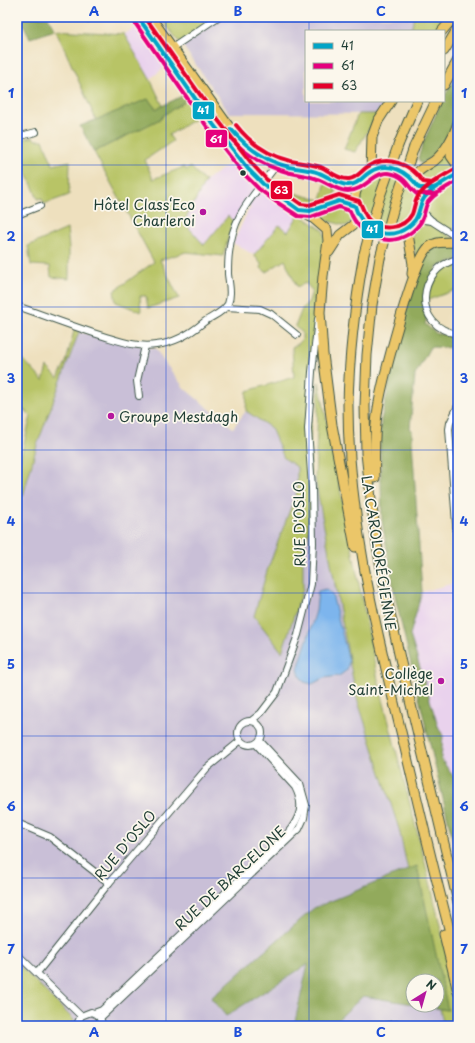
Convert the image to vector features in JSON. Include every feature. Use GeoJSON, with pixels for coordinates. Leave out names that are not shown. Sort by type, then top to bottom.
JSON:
{"type":"FeatureCollection","features":[{"type":"Feature","properties":{"kind":"highway"},"geometry":{"type":"LineString","coordinates":[[443,30],[454,17]]}},
{"type":"Feature","properties":{"kind":"highway"},"geometry":{"type":"LineString","coordinates":[[445,49],[458,28]]}},
{"type":"Feature","properties":{"kind":"highway"},"geometry":{"type":"LineString","coordinates":[[445,83],[458,60]]}},
{"type":"Feature","properties":{"kind":"highway"},"geometry":{"type":"LineString","coordinates":[[371,172],[372,137],[378,121],[390,102]]}},
{"type":"Feature","properties":{"kind":"highway","name":"LA CAROLORÉGIENNE"},"geometry":{"type":"LineString","coordinates":[[418,102],[399,142],[379,199],[364,254],[355,304],[350,353],[348,406],[350,457],[355,506],[370,599],[384,664],[445,915],[458,962]]}},
{"type":"Feature","properties":{"kind":"highway","name":"LA CAROLORÉGIENNE"},"geometry":{"type":"LineString","coordinates":[[436,102],[414,147],[395,203],[380,258],[372,305],[367,355],[365,406],[366,453],[377,545],[385,590],[458,902]]}},
{"type":"Feature","properties":{"kind":"highway"},"geometry":{"type":"LineString","coordinates":[[458,123],[451,156],[458,166]]}},
{"type":"Feature","properties":{"kind":"highway"},"geometry":{"type":"LineString","coordinates":[[417,184],[416,174],[435,160],[455,133]]}},
{"type":"Feature","properties":{"kind":"highway"},"geometry":{"type":"LineString","coordinates":[[299,210],[319,222],[327,230],[327,257],[323,276],[320,312],[323,354],[334,433],[363,584],[370,599]]}},
{"type":"Feature","properties":{"kind":"highway"},"geometry":{"type":"LineString","coordinates":[[327,257],[340,235],[353,225],[358,217]]}},
{"type":"Feature","properties":{"kind":"highway"},"geometry":{"type":"LineString","coordinates":[[407,228],[413,264],[412,283]]}},
{"type":"Feature","properties":{"kind":"highway"},"geometry":{"type":"LineString","coordinates":[[372,499],[375,488],[375,428],[378,408],[390,354],[420,258],[428,247],[440,242],[458,242]]}},
{"type":"Feature","properties":{"kind":"highway"},"geometry":{"type":"LineString","coordinates":[[445,915],[443,929],[458,992]]}},
{"type":"Feature","properties":{"kind":"main road"},"geometry":{"type":"LineString","coordinates":[[138,17],[213,124],[248,169],[263,184],[299,210],[310,211],[339,201],[355,206]]}},
{"type":"Feature","properties":{"kind":"main road"},"geometry":{"type":"LineString","coordinates":[[151,17],[174,47],[234,133],[248,146],[262,156],[278,164],[307,169],[320,173],[343,184],[348,185],[360,182]]}},
{"type":"Feature","properties":{"kind":"main road"},"geometry":{"type":"LineString","coordinates":[[417,184],[422,200],[421,210],[416,219],[407,228],[390,234],[380,233],[366,226],[358,217],[354,198],[356,190],[360,182],[371,172],[380,168],[390,167],[405,172],[417,184],[429,189],[437,188]]}},
{"type":"Feature","properties":{"kind":"main road"},"geometry":{"type":"LineString","coordinates":[[422,200],[458,174]]}},
{"type":"Feature","properties":{"kind":"street"},"geometry":{"type":"LineString","coordinates":[[163,54],[218,17]]}},
{"type":"Feature","properties":{"kind":"street"},"geometry":{"type":"LineString","coordinates":[[17,137],[36,132]]}},
{"type":"Feature","properties":{"kind":"street"},"geometry":{"type":"LineString","coordinates":[[17,306],[113,339],[145,346],[164,344],[187,336],[207,320],[222,312],[226,307],[230,297],[228,265],[230,242],[234,227],[239,215],[278,164]]}},
{"type":"Feature","properties":{"kind":"street"},"geometry":{"type":"LineString","coordinates":[[17,214],[40,206]]}},
{"type":"Feature","properties":{"kind":"street"},"geometry":{"type":"LineString","coordinates":[[421,210],[434,222],[458,238]]}},
{"type":"Feature","properties":{"kind":"street"},"geometry":{"type":"LineString","coordinates":[[416,219],[434,222]]}},
{"type":"Feature","properties":{"kind":"street"},"geometry":{"type":"LineString","coordinates":[[458,259],[444,264],[433,273],[425,295],[426,308],[432,320],[440,328],[449,333],[458,334]]}},
{"type":"Feature","properties":{"kind":"street"},"geometry":{"type":"LineString","coordinates":[[226,307],[260,309],[271,314],[297,335]]}},
{"type":"Feature","properties":{"kind":"street","name":"RUE D'OSLO"},"geometry":{"type":"LineString","coordinates":[[251,721],[261,713],[277,692],[298,635],[311,584],[313,527],[308,429],[312,372],[317,324],[320,312]]}},
{"type":"Feature","properties":{"kind":"street"},"geometry":{"type":"LineString","coordinates":[[139,396],[137,381],[145,346]]}},
{"type":"Feature","properties":{"kind":"street"},"geometry":{"type":"LineString","coordinates":[[458,406],[450,423],[456,482],[458,551]]}},
{"type":"Feature","properties":{"kind":"street"},"geometry":{"type":"LineString","coordinates":[[251,721],[259,725],[262,733],[258,742],[248,745],[240,741],[237,733],[243,723],[251,721]]}},
{"type":"Feature","properties":{"kind":"street","name":"RUE D'OSLO"},"geometry":{"type":"LineString","coordinates":[[37,973],[109,883],[207,768],[240,741]]}},
{"type":"Feature","properties":{"kind":"street","name":"RUE DE BARCELONE"},"geometry":{"type":"LineString","coordinates":[[94,1013],[102,1010],[294,826],[299,817],[299,795],[258,742]]}},
{"type":"Feature","properties":{"kind":"street","name":"RUE DE BARCELONE"},"geometry":{"type":"LineString","coordinates":[[100,1018],[299,829],[304,818],[306,805],[300,784],[258,742]]}},
{"type":"Feature","properties":{"kind":"street"},"geometry":{"type":"LineString","coordinates":[[17,823],[50,836],[109,883]]}},
{"type":"Feature","properties":{"kind":"street"},"geometry":{"type":"LineString","coordinates":[[17,954],[81,1016]]}},
{"type":"Feature","properties":{"kind":"street"},"geometry":{"type":"LineString","coordinates":[[77,1026],[81,1016],[87,1013],[94,1013],[100,1018],[102,1026]]}},
{"type":"Feature","properties":{"kind":"street"},"geometry":{"type":"LineString","coordinates":[[385,1026],[391,1024],[401,1024],[413,1026]]}},
{"type":"Feature","properties":{"kind":"shaded area"},"geometry":{"type":"Polygon","coordinates":[[[221,17],[414,17],[411,30],[305,30],[305,102],[385,102],[378,114],[229,113],[183,46],[221,17]]]}},
{"type":"Feature","properties":{"kind":"shaded area"},"geometry":{"type":"Polygon","coordinates":[[[142,24],[170,63],[150,79],[124,34],[142,24]]]}},
{"type":"Feature","properties":{"kind":"shaded area"},"geometry":{"type":"Polygon","coordinates":[[[236,160],[299,214],[288,232],[279,225],[254,255],[233,243],[249,209],[251,210],[248,203],[236,223],[227,216],[204,246],[184,222],[206,180],[236,160]]]}},
{"type":"Feature","properties":{"kind":"shaded area"},"geometry":{"type":"Polygon","coordinates":[[[79,332],[156,349],[185,389],[233,428],[246,411],[271,428],[284,458],[315,479],[356,695],[399,829],[432,973],[405,973],[405,1013],[441,1013],[444,1026],[79,1026],[17,963],[17,517],[37,445],[79,332]]]}},
{"type":"Feature","properties":{"kind":"shaded area","name":"Collège Saint-Michel"},"geometry":{"type":"Polygon","coordinates":[[[458,582],[458,783],[441,759],[443,736],[438,726],[410,635],[422,592],[458,582]]]}},
{"type":"Feature","properties":{"kind":"green space"},"geometry":{"type":"Polygon","coordinates":[[[20,17],[48,17],[55,30],[30,38],[20,17]]]}},
{"type":"Feature","properties":{"kind":"green space"},"geometry":{"type":"Polygon","coordinates":[[[159,17],[222,17],[183,46],[159,17]]]}},
{"type":"Feature","properties":{"kind":"green space"},"geometry":{"type":"Polygon","coordinates":[[[414,17],[450,17],[439,30],[411,30],[414,17]]]}},
{"type":"Feature","properties":{"kind":"green space"},"geometry":{"type":"Polygon","coordinates":[[[56,30],[124,34],[150,79],[163,106],[156,109],[148,99],[96,120],[56,30]]]}},
{"type":"Feature","properties":{"kind":"green space"},"geometry":{"type":"Polygon","coordinates":[[[458,73],[458,105],[451,130],[438,153],[421,164],[418,158],[442,102],[445,102],[445,95],[458,73]]]}},
{"type":"Feature","properties":{"kind":"green space"},"geometry":{"type":"Polygon","coordinates":[[[188,93],[190,98],[162,116],[162,118],[94,152],[80,126],[148,99],[156,109],[188,93]]]}},
{"type":"Feature","properties":{"kind":"green space"},"geometry":{"type":"Polygon","coordinates":[[[190,98],[201,115],[169,135],[173,141],[145,160],[153,179],[184,167],[186,170],[191,167],[204,181],[206,180],[184,222],[204,245],[228,216],[233,221],[223,256],[186,252],[160,260],[179,298],[148,308],[146,296],[140,296],[141,312],[116,302],[114,291],[154,262],[94,152],[162,118],[161,116],[190,98]]]}},
{"type":"Feature","properties":{"kind":"green space"},"geometry":{"type":"Polygon","coordinates":[[[358,114],[378,114],[355,152],[344,149],[358,114]]]}},
{"type":"Feature","properties":{"kind":"green space"},"geometry":{"type":"Polygon","coordinates":[[[33,137],[35,140],[43,140],[53,165],[70,161],[69,195],[44,204],[42,198],[38,199],[17,150],[17,140],[33,137]]]}},
{"type":"Feature","properties":{"kind":"green space"},"geometry":{"type":"Polygon","coordinates":[[[451,141],[458,171],[429,189],[423,188],[417,175],[451,141]]]}},
{"type":"Feature","properties":{"kind":"green space"},"geometry":{"type":"Polygon","coordinates":[[[390,167],[403,172],[412,178],[422,200],[458,175],[458,218],[454,230],[434,222],[427,215],[422,204],[415,220],[404,230],[390,233],[377,231],[366,225],[357,215],[354,201],[358,186],[361,181],[371,172],[390,167]]]}},
{"type":"Feature","properties":{"kind":"green space"},"geometry":{"type":"Polygon","coordinates":[[[286,171],[309,173],[319,177],[334,185],[336,192],[334,197],[325,204],[313,208],[299,207],[268,183],[271,180],[279,182],[278,189],[321,200],[326,181],[286,171]]]}},
{"type":"Feature","properties":{"kind":"green space"},"geometry":{"type":"Polygon","coordinates":[[[337,204],[349,207],[350,209],[353,218],[346,226],[322,219],[320,220],[312,213],[337,204]]]}},
{"type":"Feature","properties":{"kind":"green space"},"geometry":{"type":"Polygon","coordinates":[[[299,214],[323,230],[325,238],[311,350],[310,527],[303,550],[303,589],[282,652],[254,616],[267,571],[297,491],[297,467],[284,458],[271,428],[246,411],[247,391],[294,377],[292,347],[302,340],[302,332],[295,327],[302,309],[309,301],[312,291],[306,283],[297,287],[285,260],[266,272],[261,268],[261,264],[254,255],[279,225],[288,232],[299,214]]]}},
{"type":"Feature","properties":{"kind":"green space"},"geometry":{"type":"Polygon","coordinates":[[[418,223],[429,223],[455,240],[417,260],[411,236],[418,223]]]}},
{"type":"Feature","properties":{"kind":"green space"},"geometry":{"type":"Polygon","coordinates":[[[67,229],[69,248],[69,279],[51,277],[50,266],[31,265],[28,246],[67,229]]]}},
{"type":"Feature","properties":{"kind":"green space"},"geometry":{"type":"Polygon","coordinates":[[[458,242],[458,259],[437,267],[425,295],[427,317],[425,324],[437,334],[458,335],[458,348],[430,347],[415,375],[410,428],[412,430],[422,592],[410,635],[438,726],[443,736],[441,759],[458,783],[458,862],[396,601],[382,521],[380,444],[381,420],[412,283],[428,247],[458,242]]]}},
{"type":"Feature","properties":{"kind":"green space"},"geometry":{"type":"Polygon","coordinates":[[[458,261],[458,289],[425,301],[433,274],[458,261]]]}},
{"type":"Feature","properties":{"kind":"green space"},"geometry":{"type":"Polygon","coordinates":[[[75,327],[79,332],[37,445],[23,496],[17,495],[17,472],[31,416],[17,404],[17,355],[22,358],[43,381],[47,367],[58,378],[66,362],[75,327]]]}},
{"type":"Feature","properties":{"kind":"green space"},"geometry":{"type":"Polygon","coordinates":[[[319,382],[378,680],[430,882],[458,1003],[458,1026],[444,1026],[441,1013],[445,1013],[445,1010],[447,1010],[445,1000],[445,973],[439,973],[417,867],[408,870],[399,829],[356,695],[315,479],[319,382]]]}},
{"type":"Feature","properties":{"kind":"green space"},"geometry":{"type":"Polygon","coordinates":[[[417,866],[440,973],[405,973],[405,1003],[363,996],[331,1026],[294,1026],[308,964],[226,1016],[211,998],[314,908],[417,866]]]}},
{"type":"Feature","properties":{"kind":"green space"},"geometry":{"type":"Polygon","coordinates":[[[17,963],[74,1020],[72,1026],[17,1026],[17,963]]]}},
{"type":"Feature","properties":{"kind":"green space"},"geometry":{"type":"Polygon","coordinates":[[[445,996],[448,1010],[445,1010],[445,996]]]}},
{"type":"Feature","properties":{"kind":"water"},"geometry":{"type":"Polygon","coordinates":[[[326,589],[332,594],[349,661],[347,670],[339,676],[324,678],[312,684],[304,682],[298,669],[316,611],[318,591],[326,589]]]}},
{"type":"Feature","properties":{"kind":"transit line","name":"41"},"geometry":{"type":"LineString","coordinates":[[138,17],[213,124],[248,169],[263,184],[299,210],[310,211],[339,201],[355,206],[359,216],[372,230],[390,234],[399,232],[415,220],[423,200],[432,190],[458,174]]}},
{"type":"Feature","properties":{"kind":"transit line","name":"63"},"geometry":{"type":"LineString","coordinates":[[145,17],[218,120],[253,165],[267,180],[301,204],[309,205],[339,195],[359,201],[367,218],[374,224],[386,227],[398,226],[404,223],[412,214],[418,196],[436,180],[455,169]]}},
{"type":"Feature","properties":{"kind":"transit line","name":"61"},"geometry":{"type":"LineString","coordinates":[[133,20],[208,128],[243,173],[259,189],[298,216],[311,217],[339,207],[350,211],[355,221],[370,235],[389,240],[399,239],[420,224],[426,205],[434,196],[458,181]]}},
{"type":"Feature","properties":{"kind":"transit line","name":"63"},"geometry":{"type":"LineString","coordinates":[[236,125],[247,138],[260,148],[275,156],[321,167],[345,179],[357,176],[367,167],[375,163],[390,161],[412,170],[423,182],[432,183],[438,180]]}},
{"type":"Feature","properties":{"kind":"transit line","name":"41"},"geometry":{"type":"LineString","coordinates":[[231,129],[243,142],[272,161],[289,167],[322,174],[336,182],[343,184],[354,184],[370,172],[384,167],[404,173],[415,182],[419,188],[433,188],[441,185]]}},
{"type":"Feature","properties":{"kind":"transit line","name":"61"},"geometry":{"type":"LineString","coordinates":[[226,133],[246,152],[261,162],[291,173],[321,180],[340,190],[355,190],[378,175],[384,173],[400,177],[417,194],[434,194],[444,190]]}},
{"type":"Feature","properties":{"kind":"place","name":"Hôtel Class‘Eco Charleroi"},"geometry":{"type":"Point","coordinates":[203,212]}},
{"type":"Feature","properties":{"kind":"place","name":"Groupe Mestdagh"},"geometry":{"type":"Point","coordinates":[111,416]}},
{"type":"Feature","properties":{"kind":"place","name":"Collège Saint-Michel"},"geometry":{"type":"Point","coordinates":[441,681]}}]}
